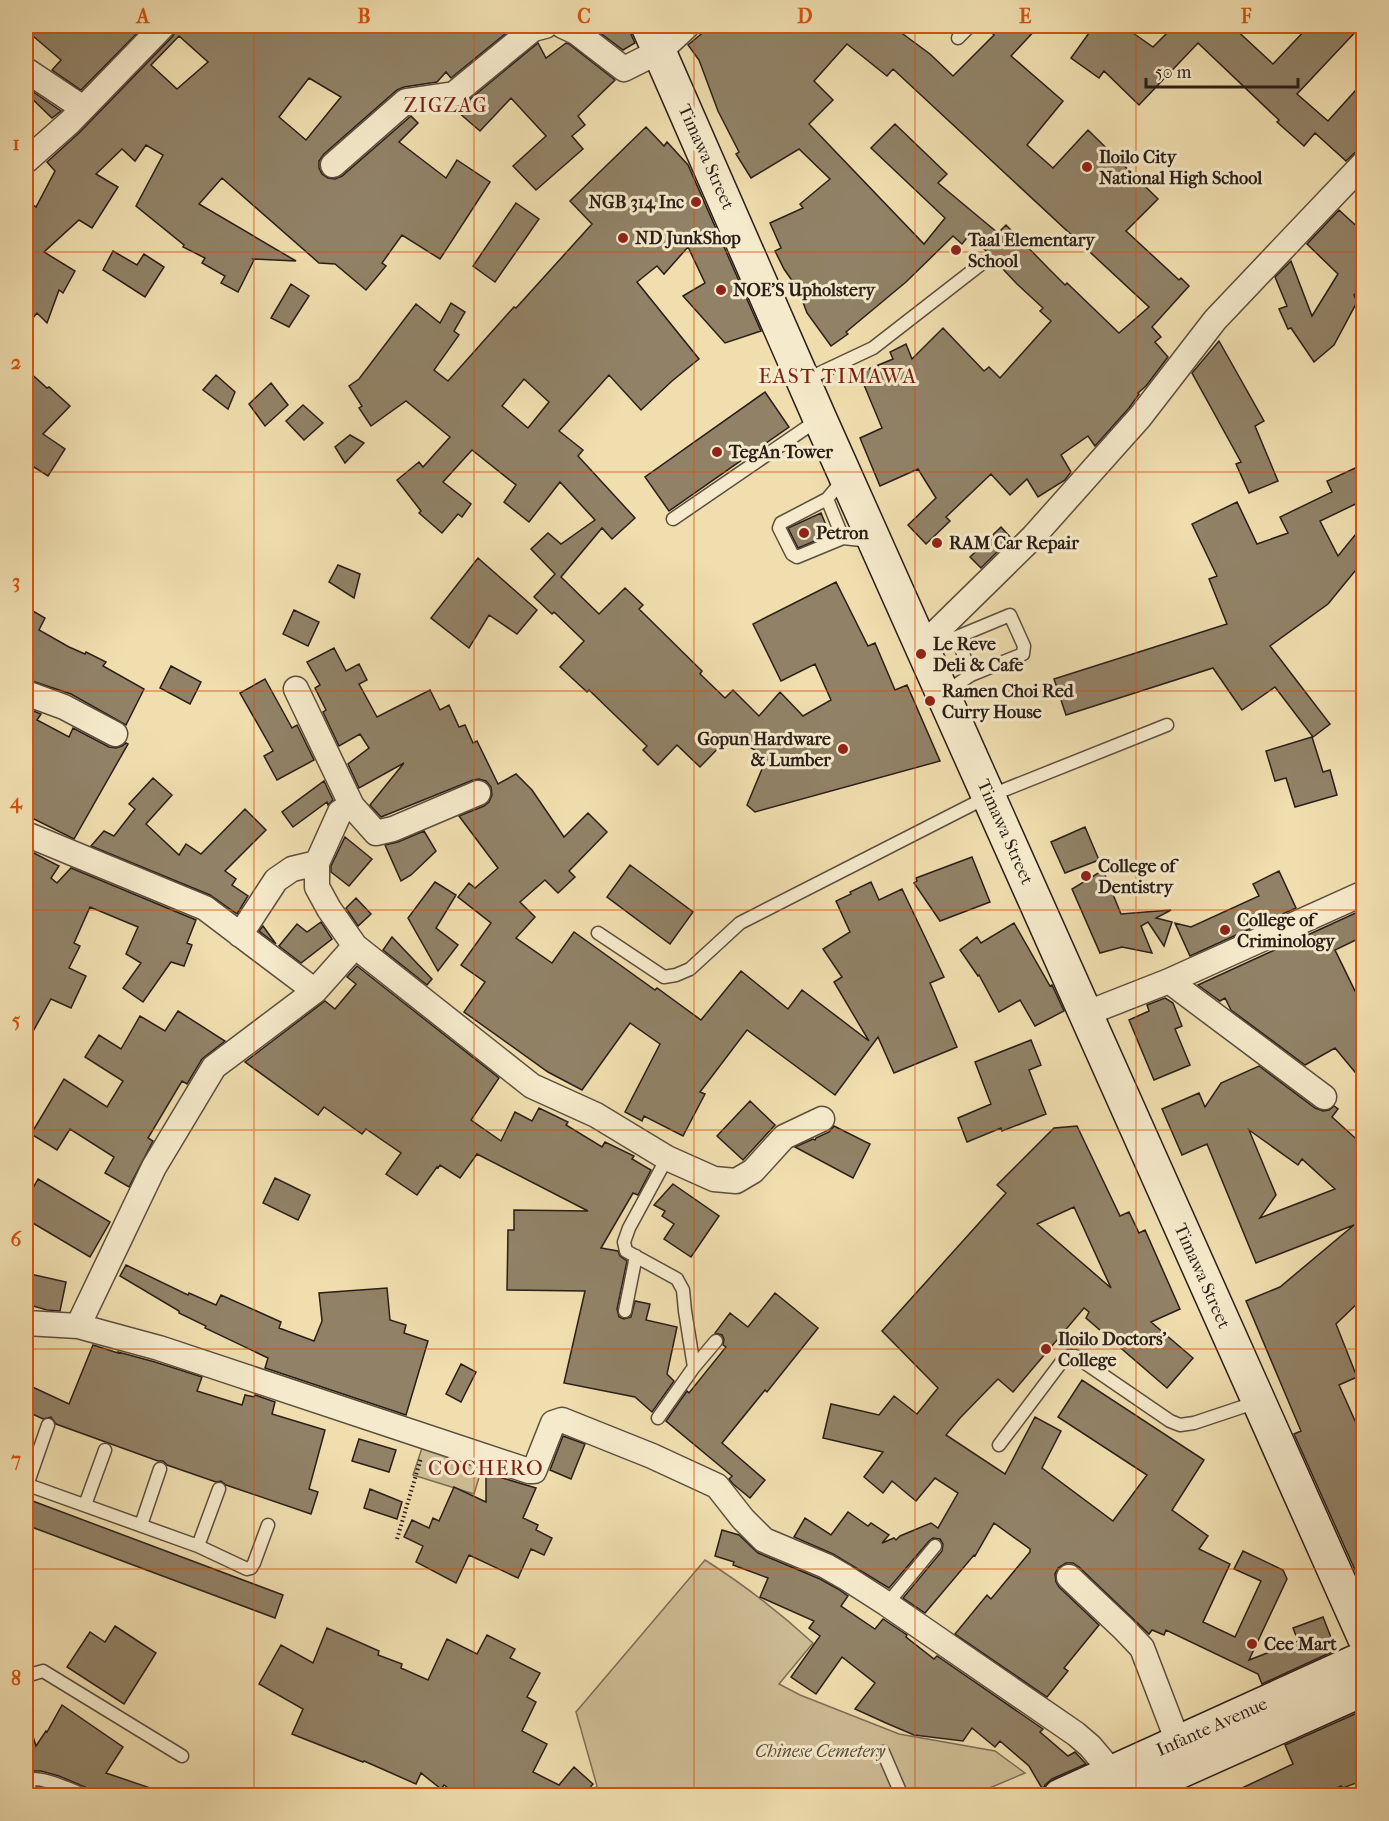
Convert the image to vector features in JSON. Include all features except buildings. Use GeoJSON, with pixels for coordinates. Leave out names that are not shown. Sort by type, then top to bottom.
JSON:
{"type":"FeatureCollection","features":[{"type":"Feature","properties":{"kind":"street"},"geometry":{"type":"LineString","coordinates":[[26,161],[70,122],[163,26]]}},
{"type":"Feature","properties":{"kind":"street"},"geometry":{"type":"LineString","coordinates":[[333,165],[405,101],[454,94],[533,29],[545,26]]}},
{"type":"Feature","properties":{"kind":"street"},"geometry":{"type":"LineString","coordinates":[[563,26],[576,32],[624,69],[654,38],[687,26]]}},
{"type":"Feature","properties":{"kind":"street","name":"Timawa Street"},"geometry":{"type":"LineString","coordinates":[[654,38],[820,418],[836,488],[875,541],[1364,1637]]}},
{"type":"Feature","properties":{"kind":"street"},"geometry":{"type":"LineString","coordinates":[[26,70],[83,108]]}},
{"type":"Feature","properties":{"kind":"street"},"geometry":{"type":"LineString","coordinates":[[922,646],[1033,537],[1140,417],[1215,320],[1362,166]]}},
{"type":"Feature","properties":{"kind":"street"},"geometry":{"type":"LineString","coordinates":[[296,690],[352,806],[376,833],[393,829],[478,793]]}},
{"type":"Feature","properties":{"kind":"street"},"geometry":{"type":"LineString","coordinates":[[26,693],[64,707],[115,734]]}},
{"type":"Feature","properties":{"kind":"street"},"geometry":{"type":"LineString","coordinates":[[352,806],[340,812],[317,863],[316,887],[329,909],[355,946],[532,1086],[596,1115],[667,1158],[714,1179],[736,1181],[753,1171],[784,1137],[822,1119]]}},
{"type":"Feature","properties":{"kind":"street"},"geometry":{"type":"LineString","coordinates":[[26,834],[205,908],[315,991]]}},
{"type":"Feature","properties":{"kind":"street"},"geometry":{"type":"LineString","coordinates":[[240,935],[276,880],[292,869],[317,863]]}},
{"type":"Feature","properties":{"kind":"street"},"geometry":{"type":"LineString","coordinates":[[1085,1014],[1169,981],[1364,893]]}},
{"type":"Feature","properties":{"kind":"street"},"geometry":{"type":"LineString","coordinates":[[78,1326],[154,1167],[214,1067],[315,991],[355,946]]}},
{"type":"Feature","properties":{"kind":"street"},"geometry":{"type":"LineString","coordinates":[[1169,981],[1324,1096]]}},
{"type":"Feature","properties":{"kind":"street"},"geometry":{"type":"LineString","coordinates":[[26,1323],[78,1326],[159,1348],[532,1472],[553,1423],[562,1420],[652,1456],[717,1486],[743,1519],[764,1540],[826,1566],[887,1604],[1076,1734],[1090,1746],[1119,1784]]}},
{"type":"Feature","properties":{"kind":"street"},"geometry":{"type":"LineString","coordinates":[[1069,1577],[1142,1648],[1178,1742]]}},
{"type":"Feature","properties":{"kind":"street","name":"Infante Avenue"},"geometry":{"type":"LineString","coordinates":[[1119,1784],[1178,1742],[1364,1658]]}},
{"type":"Feature","properties":{"kind":"street","name":"Infante Avenue"},"geometry":{"type":"LineString","coordinates":[[1060,1796],[1119,1784],[1364,1689]]}},
{"type":"Feature","properties":{"kind":"lane"},"geometry":{"type":"LineString","coordinates":[[958,38],[970,26]]}},
{"type":"Feature","properties":{"kind":"lane"},"geometry":{"type":"LineString","coordinates":[[804,381],[873,348],[985,261]]}},
{"type":"Feature","properties":{"kind":"lane"},"geometry":{"type":"LineString","coordinates":[[673,519],[820,418]]}},
{"type":"Feature","properties":{"kind":"lane"},"geometry":{"type":"LineString","coordinates":[[843,538],[836,488],[781,523],[779,528],[792,554],[797,557],[843,538],[875,541]]}},
{"type":"Feature","properties":{"kind":"lane"},"geometry":{"type":"LineString","coordinates":[[922,646],[957,637],[1010,615],[1024,646],[1023,654],[971,675],[943,694]]}},
{"type":"Feature","properties":{"kind":"lane"},"geometry":{"type":"LineString","coordinates":[[957,637],[971,675]]}},
{"type":"Feature","properties":{"kind":"lane"},"geometry":{"type":"LineString","coordinates":[[598,933],[664,976],[676,975],[690,969],[740,923],[989,795],[1167,726]]}},
{"type":"Feature","properties":{"kind":"lane"},"geometry":{"type":"LineString","coordinates":[[667,1158],[629,1228],[624,1242],[626,1251],[677,1279],[683,1290],[694,1367]]}},
{"type":"Feature","properties":{"kind":"lane"},"geometry":{"type":"LineString","coordinates":[[625,1311],[636,1256]]}},
{"type":"Feature","properties":{"kind":"lane"},"geometry":{"type":"LineString","coordinates":[[658,1418],[694,1367],[716,1341]]}},
{"type":"Feature","properties":{"kind":"lane"},"geometry":{"type":"LineString","coordinates":[[999,1445],[1063,1360],[1069,1356],[1075,1356],[1170,1421],[1180,1425],[1194,1423],[1258,1401]]}},
{"type":"Feature","properties":{"kind":"lane"},"geometry":{"type":"LineString","coordinates":[[48,1425],[27,1486],[85,1504],[198,1546],[247,1569],[251,1568],[254,1563],[268,1525]]}},
{"type":"Feature","properties":{"kind":"lane"},"geometry":{"type":"LineString","coordinates":[[85,1504],[105,1450]]}},
{"type":"Feature","properties":{"kind":"lane"},"geometry":{"type":"LineString","coordinates":[[141,1525],[160,1469]]}},
{"type":"Feature","properties":{"kind":"lane"},"geometry":{"type":"LineString","coordinates":[[198,1546],[219,1489]]}},
{"type":"Feature","properties":{"kind":"lane"},"geometry":{"type":"LineString","coordinates":[[887,1604],[935,1546]]}},
{"type":"Feature","properties":{"kind":"lane"},"geometry":{"type":"LineString","coordinates":[[26,1676],[43,1671],[182,1756]]}},
{"type":"Feature","properties":{"kind":"lane"},"geometry":{"type":"LineString","coordinates":[[883,1752],[902,1796]]}},
{"type":"Feature","properties":{"kind":"lane"},"geometry":{"type":"LineString","coordinates":[[33,1796],[26,1780],[32,1778],[41,1779],[87,1796]]}},
{"type":"Feature","properties":{"kind":"path"},"geometry":{"type":"LineString","coordinates":[[397,1539],[427,1437]]}},
{"type":"Feature","properties":{"kind":"green space"},"geometry":{"type":"Polygon","coordinates":[[[424,1442],[484,1461],[474,1494],[413,1475],[424,1442]]]}},
{"type":"Feature","properties":{"kind":"green space","name":"Chinese Cemetery"},"geometry":{"type":"Polygon","coordinates":[[[705,1560],[761,1599],[813,1643],[779,1684],[800,1695],[899,1734],[995,1751],[1025,1773],[973,1795],[589,1795],[597,1786],[576,1712],[705,1560]]]}},
{"type":"Feature","properties":{"kind":"place","name":"Iloilo City National High School"},"geometry":{"type":"Point","coordinates":[1087,167]}},
{"type":"Feature","properties":{"kind":"place","name":"NGB 314 Inc"},"geometry":{"type":"Point","coordinates":[696,202]}},
{"type":"Feature","properties":{"kind":"place","name":"ND JunkShop"},"geometry":{"type":"Point","coordinates":[623,238]}},
{"type":"Feature","properties":{"kind":"place","name":"Taal Elementary School"},"geometry":{"type":"Point","coordinates":[956,250]}},
{"type":"Feature","properties":{"kind":"place","name":"NOE'S Upholstery"},"geometry":{"type":"Point","coordinates":[721,290]}},
{"type":"Feature","properties":{"kind":"place","name":"TegAn Tower"},"geometry":{"type":"Point","coordinates":[717,452]}},
{"type":"Feature","properties":{"kind":"place","name":"Petron"},"geometry":{"type":"Point","coordinates":[804,533]}},
{"type":"Feature","properties":{"kind":"place","name":"RAM Car Repair"},"geometry":{"type":"Point","coordinates":[937,543]}},
{"type":"Feature","properties":{"kind":"place","name":"Le Reve Deli & Cafe"},"geometry":{"type":"Point","coordinates":[921,654]}},
{"type":"Feature","properties":{"kind":"place","name":"Ramen Choi Red Curry House"},"geometry":{"type":"Point","coordinates":[930,701]}},
{"type":"Feature","properties":{"kind":"place","name":"Gopun Hardware & Lumber"},"geometry":{"type":"Point","coordinates":[843,749]}},
{"type":"Feature","properties":{"kind":"place","name":"College of Dentistry"},"geometry":{"type":"Point","coordinates":[1086,876]}},
{"type":"Feature","properties":{"kind":"place","name":"College of Criminology"},"geometry":{"type":"Point","coordinates":[1225,930]}},
{"type":"Feature","properties":{"kind":"place","name":"Iloilo Doctors' College"},"geometry":{"type":"Point","coordinates":[1046,1349]}},
{"type":"Feature","properties":{"kind":"place","name":"Cee Mart"},"geometry":{"type":"Point","coordinates":[1252,1644]}},
{"type":"Feature","properties":{"kind":"district","name":"ZIGZAG"},"geometry":{"type":"Point","coordinates":[446,105]}},
{"type":"Feature","properties":{"kind":"district","name":"EAST TIMAWA"},"geometry":{"type":"Point","coordinates":[838,376]}},
{"type":"Feature","properties":{"kind":"district","name":"COCHERO"},"geometry":{"type":"Point","coordinates":[486,1468]}}]}
